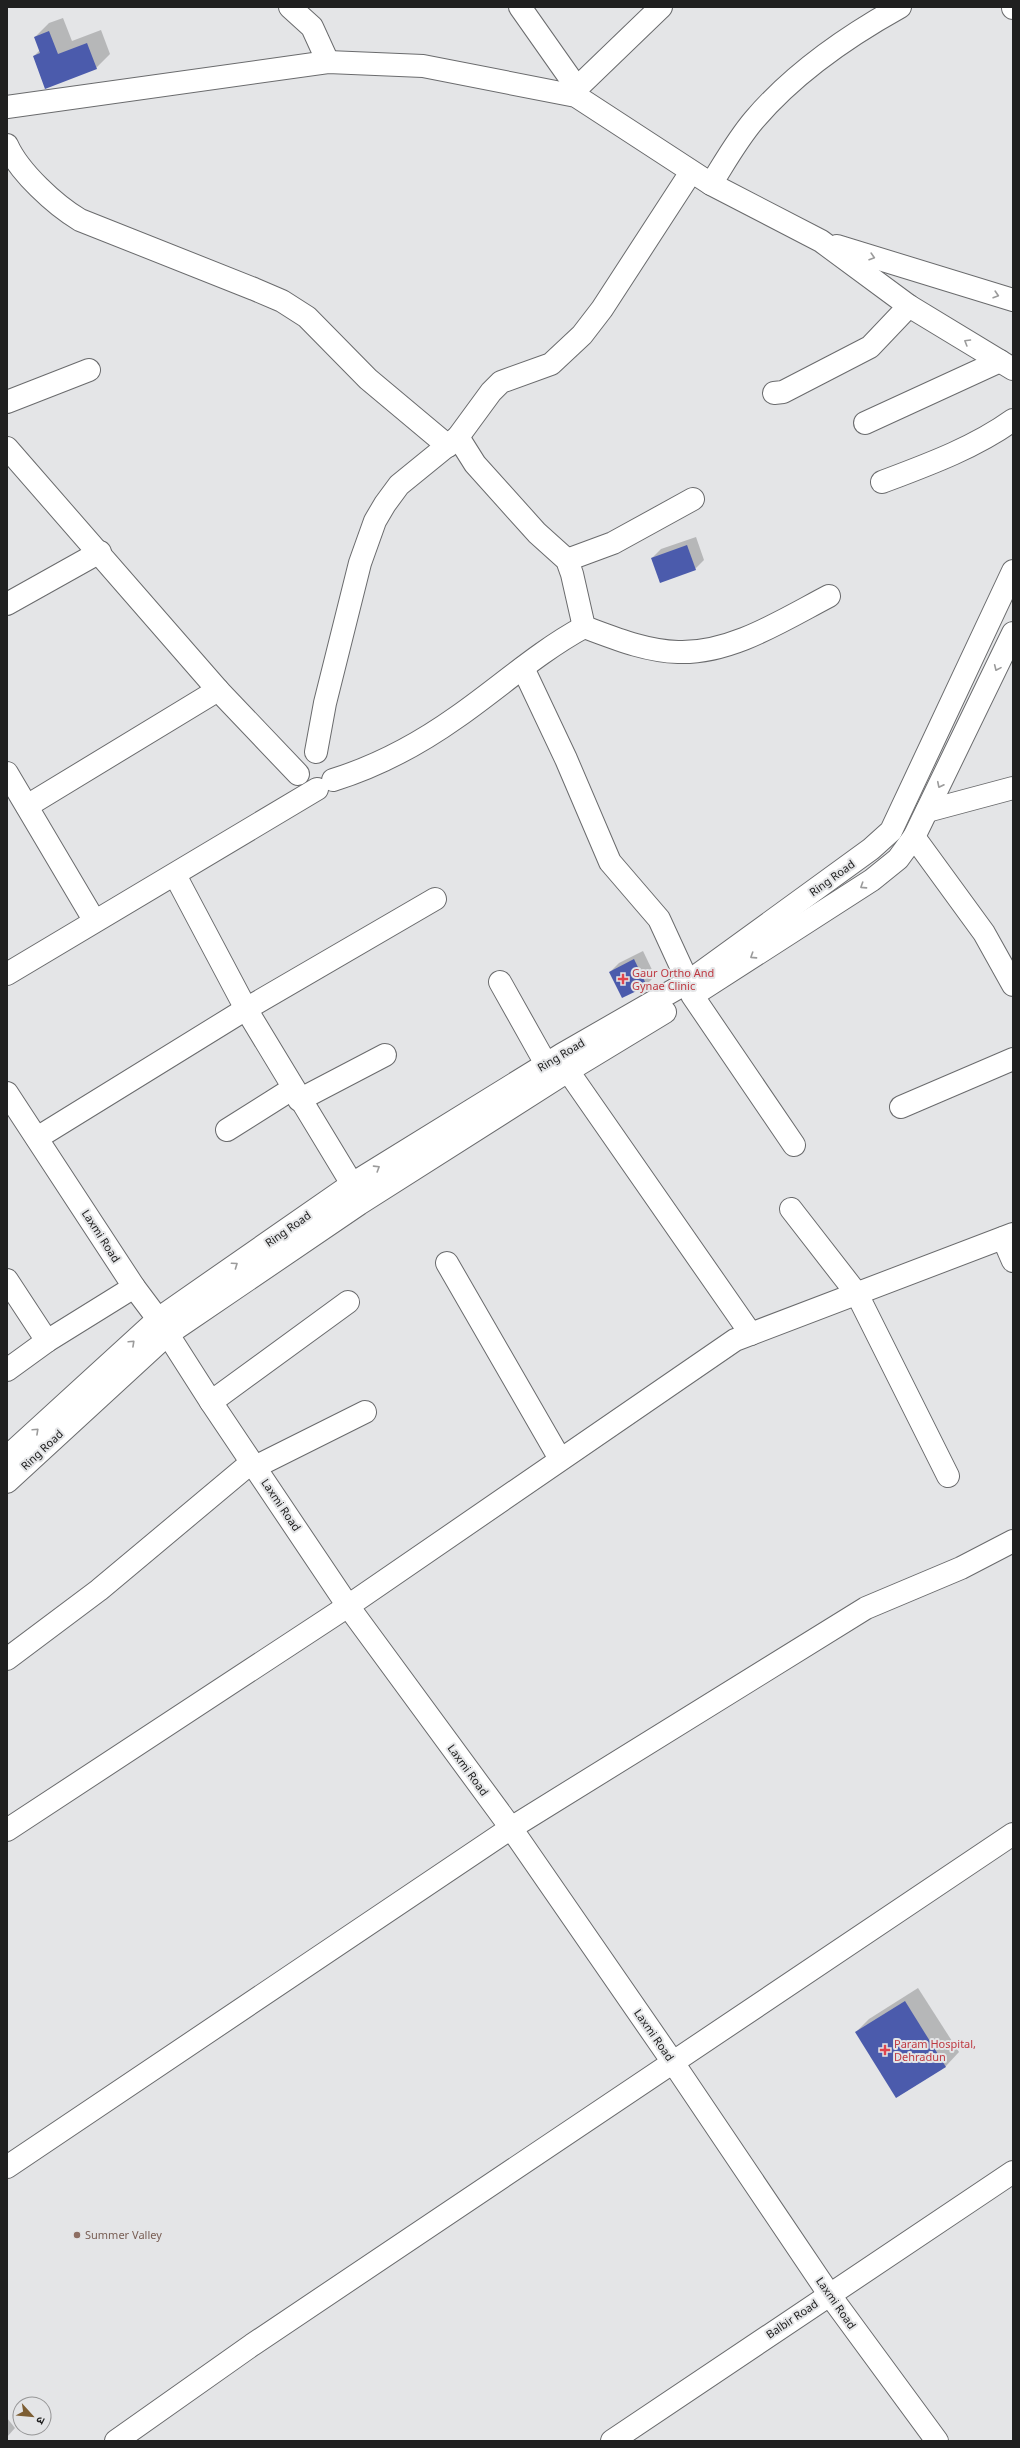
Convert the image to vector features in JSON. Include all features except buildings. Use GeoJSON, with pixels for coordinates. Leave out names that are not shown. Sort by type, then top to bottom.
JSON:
{"type":"FeatureCollection","features":[{"type":"Feature","properties":{"kind":"street"},"geometry":{"type":"LineString","coordinates":[[290,7],[312,27],[328,62]]}},
{"type":"Feature","properties":{"kind":"street"},"geometry":{"type":"LineString","coordinates":[[520,7],[577,92],[691,172],[821,241],[909,306],[1006,366]]}},
{"type":"Feature","properties":{"kind":"street"},"geometry":{"type":"LineString","coordinates":[[577,92],[661,7]]}},
{"type":"Feature","properties":{"kind":"street"},"geometry":{"type":"LineString","coordinates":[[712,184],[735,145],[754,120],[783,90],[858,31],[900,7]]}},
{"type":"Feature","properties":{"kind":"street"},"geometry":{"type":"LineString","coordinates":[[7,107],[328,62],[423,66],[577,92]]}},
{"type":"Feature","properties":{"kind":"street"},"geometry":{"type":"LineString","coordinates":[[7,145],[24,171],[64,211],[80,220],[282,301],[307,318],[368,378],[453,441],[536,533],[567,560],[584,627]]}},
{"type":"Feature","properties":{"kind":"street"},"geometry":{"type":"LineString","coordinates":[[316,752],[325,703],[358,570],[375,521],[399,485],[453,441],[491,392],[501,382],[551,364],[582,335],[602,309],[691,172]]}},
{"type":"Feature","properties":{"kind":"street"},"geometry":{"type":"LineString","coordinates":[[821,241],[1013,300]]}},
{"type":"Feature","properties":{"kind":"street"},"geometry":{"type":"LineString","coordinates":[[774,394],[783,392],[870,347],[909,306]]}},
{"type":"Feature","properties":{"kind":"street"},"geometry":{"type":"LineString","coordinates":[[865,423],[1006,366]]}},
{"type":"Feature","properties":{"kind":"street"},"geometry":{"type":"LineString","coordinates":[[7,402],[89,370]]}},
{"type":"Feature","properties":{"kind":"street"},"geometry":{"type":"LineString","coordinates":[[882,482],[944,458],[1000,429],[1013,420]]}},
{"type":"Feature","properties":{"kind":"street"},"geometry":{"type":"LineString","coordinates":[[7,448],[100,552],[218,690],[298,774],[307,787],[325,785]]}},
{"type":"Feature","properties":{"kind":"street"},"geometry":{"type":"LineString","coordinates":[[567,560],[612,543],[693,499]]}},
{"type":"Feature","properties":{"kind":"street"},"geometry":{"type":"LineString","coordinates":[[7,604],[100,552]]}},
{"type":"Feature","properties":{"kind":"street","name":"Ring Road"},"geometry":{"type":"LineString","coordinates":[[7,1482],[163,1326],[359,1204],[568,1070],[690,988],[844,870],[891,831],[1013,571]]}},
{"type":"Feature","properties":{"kind":"street"},"geometry":{"type":"LineString","coordinates":[[7,974],[94,920],[175,875],[325,785],[398,754],[457,717],[559,640],[584,627],[646,648],[679,652],[710,648],[741,640],[829,596]]}},
{"type":"Feature","properties":{"kind":"street","name":"Ring Road"},"geometry":{"type":"LineString","coordinates":[[7,1457],[163,1326],[352,1184],[546,1064],[690,988],[872,880],[898,859],[914,837],[1013,633]]}},
{"type":"Feature","properties":{"kind":"street"},"geometry":{"type":"LineString","coordinates":[[523,668],[566,759],[610,862],[659,919],[690,988],[794,1145]]}},
{"type":"Feature","properties":{"kind":"street"},"geometry":{"type":"LineString","coordinates":[[27,806],[218,690]]}},
{"type":"Feature","properties":{"kind":"street"},"geometry":{"type":"LineString","coordinates":[[298,774],[298,768],[304,756],[316,752],[322,752],[332,759],[335,769],[325,785]]}},
{"type":"Feature","properties":{"kind":"street"},"geometry":{"type":"LineString","coordinates":[[7,772],[94,920]]}},
{"type":"Feature","properties":{"kind":"street"},"geometry":{"type":"LineString","coordinates":[[927,811],[1013,788]]}},
{"type":"Feature","properties":{"kind":"street"},"geometry":{"type":"LineString","coordinates":[[914,837],[984,933],[1013,985]]}},
{"type":"Feature","properties":{"kind":"street"},"geometry":{"type":"LineString","coordinates":[[175,875],[246,1009],[296,1095],[352,1184]]}},
{"type":"Feature","properties":{"kind":"street"},"geometry":{"type":"LineString","coordinates":[[37,1138],[246,1009],[435,899]]}},
{"type":"Feature","properties":{"kind":"street"},"geometry":{"type":"LineString","coordinates":[[500,982],[546,1064]]}},
{"type":"Feature","properties":{"kind":"street"},"geometry":{"type":"LineString","coordinates":[[227,1130],[296,1095],[385,1055]]}},
{"type":"Feature","properties":{"kind":"street"},"geometry":{"type":"LineString","coordinates":[[901,1107],[1013,1059]]}},
{"type":"Feature","properties":{"kind":"street"},"geometry":{"type":"LineString","coordinates":[[568,1070],[751,1334]]}},
{"type":"Feature","properties":{"kind":"street","name":"Laxmi Road"},"geometry":{"type":"LineString","coordinates":[[7,1093],[134,1287],[163,1326],[211,1402],[348,1606],[511,1828],[672,2061],[829,2294],[937,2441]]}},
{"type":"Feature","properties":{"kind":"street"},"geometry":{"type":"LineString","coordinates":[[791,1209],[857,1294],[948,1476]]}},
{"type":"Feature","properties":{"kind":"street"},"geometry":{"type":"LineString","coordinates":[[9,1824],[348,1606],[735,1340],[1008,1236],[1013,1260]]}},
{"type":"Feature","properties":{"kind":"street"},"geometry":{"type":"LineString","coordinates":[[447,1263],[560,1459]]}},
{"type":"Feature","properties":{"kind":"street"},"geometry":{"type":"LineString","coordinates":[[7,1280],[47,1341]]}},
{"type":"Feature","properties":{"kind":"street"},"geometry":{"type":"LineString","coordinates":[[7,1370],[47,1341],[134,1287]]}},
{"type":"Feature","properties":{"kind":"street"},"geometry":{"type":"LineString","coordinates":[[211,1402],[348,1302]]}},
{"type":"Feature","properties":{"kind":"street"},"geometry":{"type":"LineString","coordinates":[[7,1659],[99,1590],[253,1464],[364,1412]]}},
{"type":"Feature","properties":{"kind":"street"},"geometry":{"type":"LineString","coordinates":[[7,2167],[511,1828],[866,1608],[961,1568],[1013,1541]]}},
{"type":"Feature","properties":{"kind":"street"},"geometry":{"type":"LineString","coordinates":[[116,2441],[252,2345],[672,2061],[1013,1834]]}},
{"type":"Feature","properties":{"kind":"street","name":"Balbir Road"},"geometry":{"type":"LineString","coordinates":[[612,2441],[1013,2172]]}},
{"type":"Feature","properties":{"kind":"place","name":"Gaur Ortho And Gynae Clinic"},"geometry":{"type":"Point","coordinates":[623,979]}},
{"type":"Feature","properties":{"kind":"place","name":"Param Hospital, Dehradun"},"geometry":{"type":"Point","coordinates":[885,2050]}},
{"type":"Feature","properties":{"kind":"place","name":"Summer Valley"},"geometry":{"type":"Point","coordinates":[77,2235]}}]}
